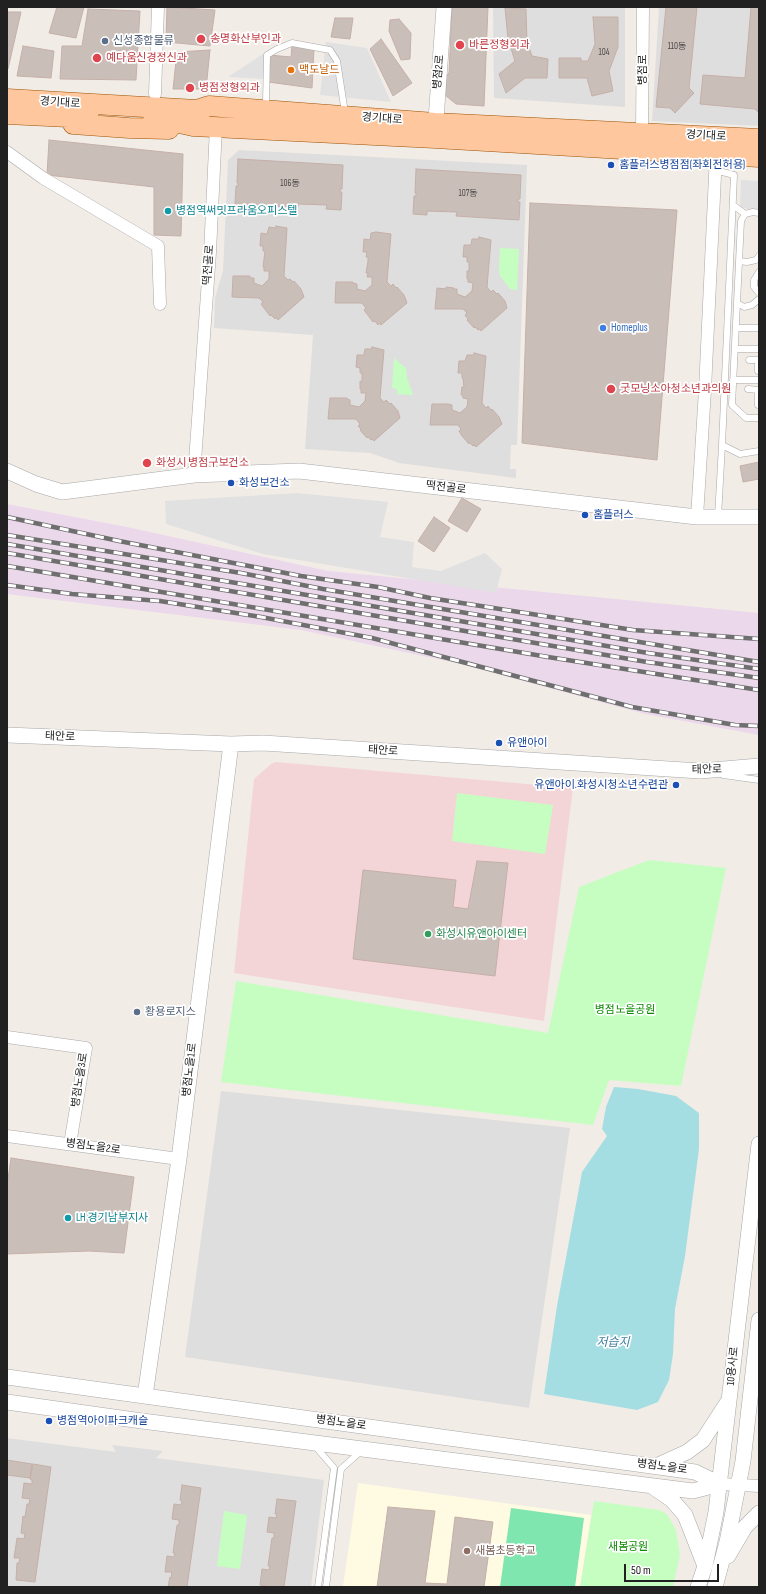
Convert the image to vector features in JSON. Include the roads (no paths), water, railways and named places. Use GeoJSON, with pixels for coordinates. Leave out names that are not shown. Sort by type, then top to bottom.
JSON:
{"type":"FeatureCollection","features":[{"type":"Feature","properties":{"kind":"main road"},"geometry":{"type":"LineString","coordinates":[[7,87],[155,94],[196,100],[208,106]]}},
{"type":"Feature","properties":{"kind":"main road","name":"경기대로"},"geometry":{"type":"LineString","coordinates":[[7,99],[197,110],[208,106],[346,116],[435,130],[716,162],[759,157]]}},
{"type":"Feature","properties":{"kind":"main road","name":"경기대로"},"geometry":{"type":"LineString","coordinates":[[7,114],[175,122],[193,126],[216,127],[642,132],[759,139]]}},
{"type":"Feature","properties":{"kind":"main road","name":"경기대로"},"geometry":{"type":"LineString","coordinates":[[7,120],[129,128],[175,129],[193,126]]}},
{"type":"Feature","properties":{"kind":"street"},"geometry":{"type":"LineString","coordinates":[[155,94],[158,7]]}},
{"type":"Feature","properties":{"kind":"street","name":"병점2로"},"geometry":{"type":"LineString","coordinates":[[435,130],[444,7]]}},
{"type":"Feature","properties":{"kind":"street","name":"병점로"},"geometry":{"type":"LineString","coordinates":[[642,132],[643,7]]}},
{"type":"Feature","properties":{"kind":"street","name":"떡전골로"},"geometry":{"type":"LineString","coordinates":[[194,476],[210,252],[216,127]]}},
{"type":"Feature","properties":{"kind":"street"},"geometry":{"type":"LineString","coordinates":[[7,152],[43,178],[158,246],[160,304]]}},
{"type":"Feature","properties":{"kind":"street"},"geometry":{"type":"LineString","coordinates":[[697,518],[716,162]]}},
{"type":"Feature","properties":{"kind":"street","name":"떡전골로"},"geometry":{"type":"LineString","coordinates":[[7,471],[36,484],[62,492],[194,476],[299,471],[697,518],[759,517]]}},
{"type":"Feature","properties":{"kind":"street","name":"태안로"},"geometry":{"type":"LineString","coordinates":[[7,735],[231,744],[263,743],[700,771],[744,769],[759,766]]}},
{"type":"Feature","properties":{"kind":"street","name":"병점노을1로"},"geometry":{"type":"LineString","coordinates":[[146,1396],[179,1159],[231,744]]}},
{"type":"Feature","properties":{"kind":"street","name":"병점노을3로"},"geometry":{"type":"LineString","coordinates":[[7,1037],[86,1048],[70,1144]]}},
{"type":"Feature","properties":{"kind":"street","name":"병점노을2로"},"geometry":{"type":"LineString","coordinates":[[7,1136],[179,1159]]}},
{"type":"Feature","properties":{"kind":"street","name":"10용사로"},"geometry":{"type":"LineString","coordinates":[[698,1587],[706,1559],[716,1512],[720,1484],[759,1144]]}},
{"type":"Feature","properties":{"kind":"street","name":"10용사로"},"geometry":{"type":"LineString","coordinates":[[715,1587],[722,1563],[739,1485],[751,1401],[759,1320]]}},
{"type":"Feature","properties":{"kind":"street","name":"병점노을로"},"geometry":{"type":"LineString","coordinates":[[7,1377],[695,1472],[720,1484]]}},
{"type":"Feature","properties":{"kind":"street"},"geometry":{"type":"LineString","coordinates":[[56,1409],[63,1403],[65,1394],[62,1384]]}},
{"type":"Feature","properties":{"kind":"street"},"geometry":{"type":"LineString","coordinates":[[722,1563],[721,1550],[716,1546],[706,1559],[685,1515],[672,1500],[651,1486],[656,1480],[658,1473],[654,1466],[674,1459],[703,1440],[730,1399]]}},
{"type":"Feature","properties":{"kind":"street"},"geometry":{"type":"LineString","coordinates":[[751,1401],[759,1429]]}},
{"type":"Feature","properties":{"kind":"street","name":"병점노을로"},"geometry":{"type":"LineString","coordinates":[[7,1402],[313,1443],[693,1491],[720,1484]]}},
{"type":"Feature","properties":{"kind":"street"},"geometry":{"type":"LineString","coordinates":[[229,1432],[224,1424],[226,1414],[234,1408]]}},
{"type":"Feature","properties":{"kind":"street"},"geometry":{"type":"LineString","coordinates":[[720,1484],[759,1486]]}},
{"type":"Feature","properties":{"kind":"street"},"geometry":{"type":"LineString","coordinates":[[722,1563],[745,1527],[759,1513]]}},
{"type":"Feature","properties":{"kind":"lane"},"geometry":{"type":"LineString","coordinates":[[261,110],[266,104],[268,55],[277,49],[292,43],[330,50],[337,61],[342,100],[346,116]]}},
{"type":"Feature","properties":{"kind":"lane"},"geometry":{"type":"LineString","coordinates":[[716,162],[734,176],[718,518]]}},
{"type":"Feature","properties":{"kind":"lane"},"geometry":{"type":"LineString","coordinates":[[733,205],[745,214]]}},
{"type":"Feature","properties":{"kind":"lane"},"geometry":{"type":"LineString","coordinates":[[759,213],[753,212],[745,214],[741,221],[732,405],[746,418],[759,418]]}},
{"type":"Feature","properties":{"kind":"lane"},"geometry":{"type":"LineString","coordinates":[[739,261],[747,262],[756,260],[759,256]]}},
{"type":"Feature","properties":{"kind":"lane"},"geometry":{"type":"LineString","coordinates":[[759,272],[754,280],[754,287],[759,293]]}},
{"type":"Feature","properties":{"kind":"lane"},"geometry":{"type":"LineString","coordinates":[[737,303],[744,307],[752,305],[759,299]]}},
{"type":"Feature","properties":{"kind":"lane"},"geometry":{"type":"LineString","coordinates":[[736,328],[759,328]]}},
{"type":"Feature","properties":{"kind":"lane"},"geometry":{"type":"LineString","coordinates":[[735,349],[759,349]]}},
{"type":"Feature","properties":{"kind":"lane"},"geometry":{"type":"LineString","coordinates":[[749,360],[759,360],[758,371]]}},
{"type":"Feature","properties":{"kind":"lane"},"geometry":{"type":"LineString","coordinates":[[733,380],[759,380]]}},
{"type":"Feature","properties":{"kind":"lane"},"geometry":{"type":"LineString","coordinates":[[748,389],[758,390],[758,405]]}},
{"type":"Feature","properties":{"kind":"lane"},"geometry":{"type":"LineString","coordinates":[[722,445],[740,454],[759,451]]}},
{"type":"Feature","properties":{"kind":"lane"},"geometry":{"type":"LineString","coordinates":[[744,769],[759,774]]}},
{"type":"Feature","properties":{"kind":"lane"},"geometry":{"type":"LineString","coordinates":[[700,771],[759,780]]}},
{"type":"Feature","properties":{"kind":"lane"},"geometry":{"type":"LineString","coordinates":[[313,1443],[334,1468],[318,1587]]}},
{"type":"Feature","properties":{"kind":"lane"},"geometry":{"type":"LineString","coordinates":[[326,1587],[341,1469],[363,1449]]}},
{"type":"Feature","properties":{"kind":"water","name":"저습지"},"geometry":{"type":"Polygon","coordinates":[[[614,1087],[638,1089],[676,1096],[699,1113],[699,1149],[685,1256],[675,1309],[673,1354],[669,1380],[658,1402],[637,1410],[544,1394],[557,1306],[582,1172],[607,1136],[602,1129],[606,1107],[614,1087]]]}},
{"type":"Feature","properties":{"kind":"railway"},"geometry":{"type":"LineString","coordinates":[[7,517],[119,541],[301,576],[378,587],[430,598],[633,630],[759,639]]}},
{"type":"Feature","properties":{"kind":"railway"},"geometry":{"type":"LineString","coordinates":[[7,535],[241,573],[323,589],[759,662]]}},
{"type":"Feature","properties":{"kind":"railway"},"geometry":{"type":"LineString","coordinates":[[7,544],[648,653],[759,669]]}},
{"type":"Feature","properties":{"kind":"railway"},"geometry":{"type":"LineString","coordinates":[[7,553],[647,662],[759,678]]}},
{"type":"Feature","properties":{"kind":"railway"},"geometry":{"type":"LineString","coordinates":[[7,566],[548,657],[759,690]]}},
{"type":"Feature","properties":{"kind":"railway"},"geometry":{"type":"LineString","coordinates":[[7,585],[72,594],[160,601],[261,617],[372,638],[632,707],[735,725],[759,726]]}},
{"type":"Feature","properties":{"kind":"place","name":"송명화산부인과"},"geometry":{"type":"Point","coordinates":[201,39]}},
{"type":"Feature","properties":{"kind":"place","name":"신성종합물류"},"geometry":{"type":"Point","coordinates":[105,41]}},
{"type":"Feature","properties":{"kind":"place","name":"바른정형외과"},"geometry":{"type":"Point","coordinates":[460,45]}},
{"type":"Feature","properties":{"kind":"place","name":"예다움신경정신과"},"geometry":{"type":"Point","coordinates":[97,58]}},
{"type":"Feature","properties":{"kind":"place","name":"맥도날드"},"geometry":{"type":"Point","coordinates":[291,70]}},
{"type":"Feature","properties":{"kind":"place","name":"병점정형외과"},"geometry":{"type":"Point","coordinates":[190,88]}},
{"type":"Feature","properties":{"kind":"place","name":"홈플러스병점점(좌회전허용)"},"geometry":{"type":"Point","coordinates":[611,165]}},
{"type":"Feature","properties":{"kind":"place","name":"병점역써밋프라움오피스텔"},"geometry":{"type":"Point","coordinates":[168,211]}},
{"type":"Feature","properties":{"kind":"place","name":"Homeplus"},"geometry":{"type":"Point","coordinates":[603,328]}},
{"type":"Feature","properties":{"kind":"place","name":"굿모닝소아청소년과의원"},"geometry":{"type":"Point","coordinates":[611,389]}},
{"type":"Feature","properties":{"kind":"place","name":"화성시 병점구보건소"},"geometry":{"type":"Point","coordinates":[147,463]}},
{"type":"Feature","properties":{"kind":"place","name":"화성보건소"},"geometry":{"type":"Point","coordinates":[231,483]}},
{"type":"Feature","properties":{"kind":"place","name":"홈플러스"},"geometry":{"type":"Point","coordinates":[585,515]}},
{"type":"Feature","properties":{"kind":"place","name":"유앤아이"},"geometry":{"type":"Point","coordinates":[499,743]}},
{"type":"Feature","properties":{"kind":"place","name":"유앤아이.화성시청소년수련관"},"geometry":{"type":"Point","coordinates":[676,785]}},
{"type":"Feature","properties":{"kind":"place","name":"화성시유앤아이센터"},"geometry":{"type":"Point","coordinates":[428,934]}},
{"type":"Feature","properties":{"kind":"place","name":"황용로지스"},"geometry":{"type":"Point","coordinates":[137,1012]}},
{"type":"Feature","properties":{"kind":"place","name":"LH 경기남부지사"},"geometry":{"type":"Point","coordinates":[68,1218]}},
{"type":"Feature","properties":{"kind":"place","name":"병점역아이파크캐슬"},"geometry":{"type":"Point","coordinates":[49,1421]}},
{"type":"Feature","properties":{"kind":"place","name":"새봄초등학교"},"geometry":{"type":"Point","coordinates":[467,1551]}},
{"type":"Feature","properties":{"kind":"park label","name":"병점노을공원"},"geometry":{"type":"Point","coordinates":[625,1010]}},
{"type":"Feature","properties":{"kind":"park label","name":"새봄공원"},"geometry":{"type":"Point","coordinates":[628,1547]}}]}
